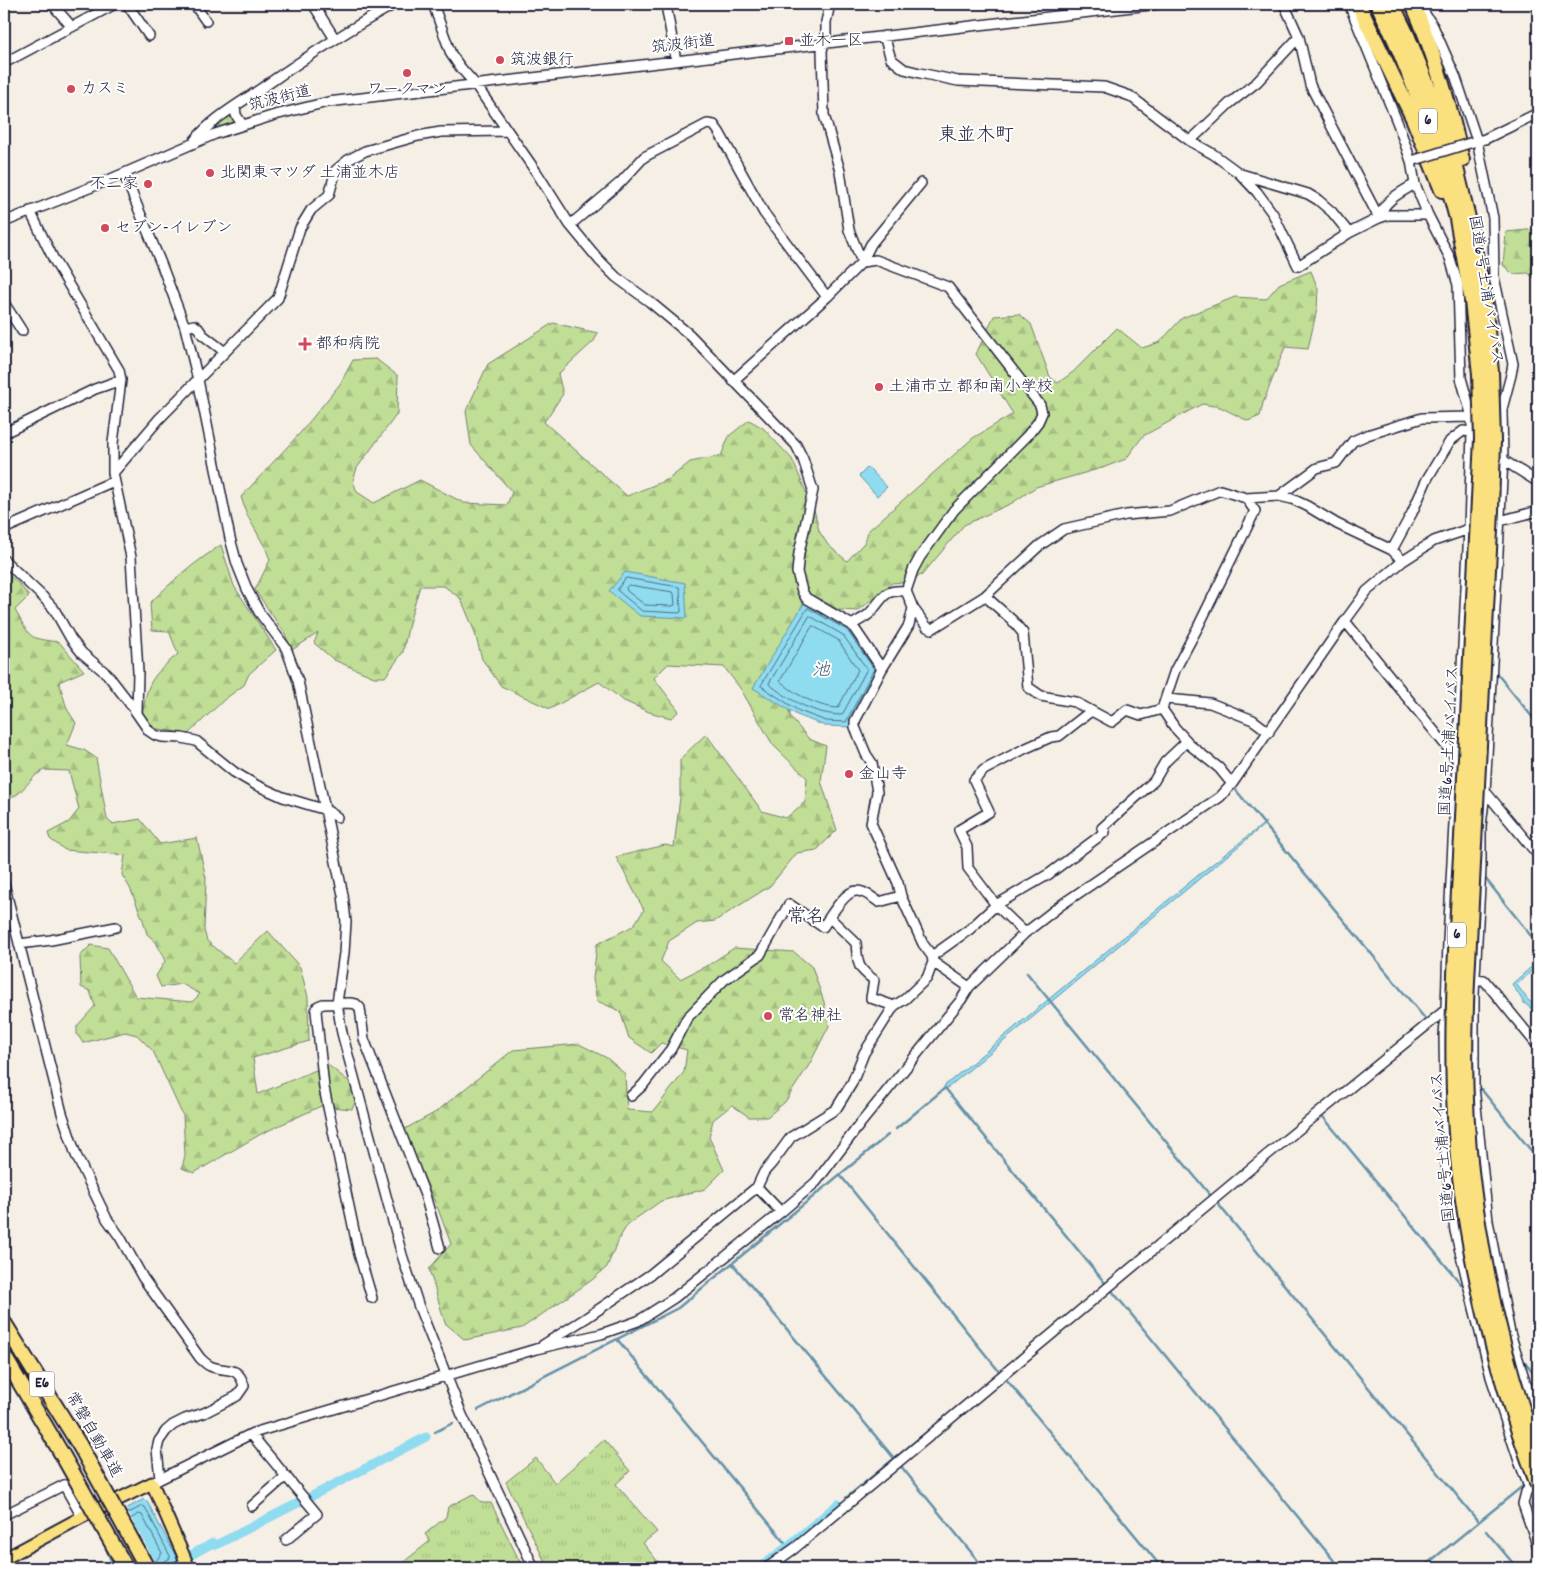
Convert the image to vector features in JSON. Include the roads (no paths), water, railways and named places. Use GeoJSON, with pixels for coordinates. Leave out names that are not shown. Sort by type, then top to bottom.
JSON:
{"type":"FeatureCollection","features":[{"type":"Feature","properties":{"kind":"highway"},"geometry":{"type":"LineString","coordinates":[[1358,4],[1363,24],[1414,118],[1461,245]]}},
{"type":"Feature","properties":{"kind":"highway","name":"国道6号土浦バイパス"},"geometry":{"type":"LineString","coordinates":[[1378,4],[1396,42],[1428,121],[1444,170],[1457,219],[1486,373],[1455,980],[1454,1090],[1460,1174],[1477,1280],[1485,1319],[1534,1486]]}},
{"type":"Feature","properties":{"kind":"highway","name":"国道6号土浦バイパス"},"geometry":{"type":"LineString","coordinates":[[1392,4],[1407,35],[1438,114],[1456,168],[1484,299],[1486,373],[1493,441],[1492,511],[1465,1024],[1467,1116],[1471,1170],[1494,1309],[1515,1384],[1538,1454]]}},
{"type":"Feature","properties":{"kind":"highway"},"geometry":{"type":"LineString","coordinates":[[1413,4],[1424,30],[1456,133],[1463,165],[1468,218]]}},
{"type":"Feature","properties":{"kind":"highway","name":"常磐自動車道"},"geometry":{"type":"LineString","coordinates":[[4,1323],[80,1446],[147,1568]]}},
{"type":"Feature","properties":{"kind":"highway","name":"E6"},"geometry":{"type":"LineString","coordinates":[[4,1356],[126,1568]]}},
{"type":"Feature","properties":{"kind":"main road"},"geometry":{"type":"LineString","coordinates":[[4,1559],[82,1517],[156,1481],[188,1565]]}},
{"type":"Feature","properties":{"kind":"street"},"geometry":{"type":"LineString","coordinates":[[52,4],[72,27]]}},
{"type":"Feature","properties":{"kind":"street"},"geometry":{"type":"LineString","coordinates":[[4,63],[115,4]]}},
{"type":"Feature","properties":{"kind":"street"},"geometry":{"type":"LineString","coordinates":[[127,4],[149,36]]}},
{"type":"Feature","properties":{"kind":"street"},"geometry":{"type":"LineString","coordinates":[[194,4],[206,22]]}},
{"type":"Feature","properties":{"kind":"street"},"geometry":{"type":"LineString","coordinates":[[313,4],[335,39]]}},
{"type":"Feature","properties":{"kind":"street","name":"筑波街道"},"geometry":{"type":"LineString","coordinates":[[193,143],[199,135],[235,106],[335,39],[395,4]]}},
{"type":"Feature","properties":{"kind":"street"},"geometry":{"type":"LineString","coordinates":[[433,4],[451,54],[537,173],[570,225],[598,260],[616,277],[690,335],[796,445],[803,459],[813,490],[799,553],[797,572],[802,591],[806,598],[852,625],[882,669]]}},
{"type":"Feature","properties":{"kind":"street"},"geometry":{"type":"LineString","coordinates":[[830,4],[822,58],[824,115],[840,171],[849,230],[862,262]]}},
{"type":"Feature","properties":{"kind":"street","name":"筑波街道"},"geometry":{"type":"LineString","coordinates":[[4,222],[242,124],[328,102],[1158,4]]}},
{"type":"Feature","properties":{"kind":"street"},"geometry":{"type":"LineString","coordinates":[[1284,4],[1299,37],[1310,85],[1379,218]]}},
{"type":"Feature","properties":{"kind":"street"},"geometry":{"type":"LineString","coordinates":[[1350,4],[1363,24],[1413,161],[1415,184],[1428,215],[1450,258],[1458,285],[1461,378],[1472,417],[1472,432],[1470,529],[1444,1036],[1446,1162],[1455,1231],[1491,1377],[1519,1461],[1534,1486]]}},
{"type":"Feature","properties":{"kind":"street"},"geometry":{"type":"LineString","coordinates":[[1422,4],[1456,78],[1475,141],[1493,218],[1494,277],[1513,364],[1512,376],[1502,410],[1503,460],[1485,792],[1481,826],[1475,979],[1474,1087],[1488,1221],[1510,1333],[1538,1422]]}},
{"type":"Feature","properties":{"kind":"street"},"geometry":{"type":"LineString","coordinates":[[666,5],[676,61]]}},
{"type":"Feature","properties":{"kind":"street"},"geometry":{"type":"LineString","coordinates":[[884,36],[891,59],[904,69],[958,81],[1104,87],[1130,96],[1190,141],[1213,154],[1239,174],[1257,192],[1273,214],[1298,266],[1349,233],[1379,218],[1388,215],[1428,215]]}},
{"type":"Feature","properties":{"kind":"street"},"geometry":{"type":"LineString","coordinates":[[1190,141],[1230,103],[1257,82],[1299,37]]}},
{"type":"Feature","properties":{"kind":"street"},"geometry":{"type":"LineString","coordinates":[[235,106],[236,115],[242,124]]}},
{"type":"Feature","properties":{"kind":"street"},"geometry":{"type":"LineString","coordinates":[[1413,161],[1485,139],[1538,113]]}},
{"type":"Feature","properties":{"kind":"street"},"geometry":{"type":"LineString","coordinates":[[215,121],[215,134]]}},
{"type":"Feature","properties":{"kind":"street"},"geometry":{"type":"LineString","coordinates":[[570,225],[621,182],[644,157],[707,124],[714,125],[764,214],[828,297]]}},
{"type":"Feature","properties":{"kind":"street"},"geometry":{"type":"LineString","coordinates":[[4,530],[114,477],[158,419],[278,298],[300,228],[311,210],[330,195],[336,170],[348,160],[365,151],[418,136],[441,132],[506,131]]}},
{"type":"Feature","properties":{"kind":"street"},"geometry":{"type":"LineString","coordinates":[[124,174],[162,266],[184,327],[198,380],[237,564],[259,612],[286,648],[298,681],[343,894],[346,922],[338,1003],[346,1052],[399,1246],[420,1307],[462,1415],[534,1568]]}},
{"type":"Feature","properties":{"kind":"street"},"geometry":{"type":"LineString","coordinates":[[1239,174],[1308,194],[1332,212],[1349,233]]}},
{"type":"Feature","properties":{"kind":"street"},"geometry":{"type":"LineString","coordinates":[[734,381],[828,297],[862,262],[871,244],[921,183]]}},
{"type":"Feature","properties":{"kind":"street"},"geometry":{"type":"LineString","coordinates":[[1379,218],[1382,210],[1391,198],[1415,184]]}},
{"type":"Feature","properties":{"kind":"street"},"geometry":{"type":"LineString","coordinates":[[30,212],[54,260],[119,370],[121,380],[113,436],[114,477],[131,557],[138,672],[137,712]]}},
{"type":"Feature","properties":{"kind":"street"},"geometry":{"type":"LineString","coordinates":[[862,262],[876,260],[948,287],[1040,405],[1042,413],[1038,422],[1027,436],[954,510],[920,557],[913,570],[906,591],[913,608],[927,627],[932,628],[985,596],[1039,546],[1064,529],[1126,515],[1170,511],[1220,490],[1246,498],[1279,496],[1292,499],[1337,524],[1392,550],[1403,561]]}},
{"type":"Feature","properties":{"kind":"street"},"geometry":{"type":"LineString","coordinates":[[4,303],[22,331]]}},
{"type":"Feature","properties":{"kind":"street"},"geometry":{"type":"LineString","coordinates":[[184,327],[194,326],[198,328],[225,352]]}},
{"type":"Feature","properties":{"kind":"street"},"geometry":{"type":"LineString","coordinates":[[4,433],[95,389],[121,380]]}},
{"type":"Feature","properties":{"kind":"street"},"geometry":{"type":"LineString","coordinates":[[1279,496],[1317,468],[1336,463],[1354,441],[1367,435],[1422,418],[1472,417]]}},
{"type":"Feature","properties":{"kind":"street"},"geometry":{"type":"LineString","coordinates":[[1392,550],[1412,513],[1427,479],[1450,440],[1463,431],[1472,432]]}},
{"type":"Feature","properties":{"kind":"street"},"geometry":{"type":"LineString","coordinates":[[1503,460],[1538,482]]}},
{"type":"Feature","properties":{"kind":"street"},"geometry":{"type":"LineString","coordinates":[[985,596],[1012,620],[1023,633],[1028,687],[1041,696],[1075,702],[1112,722],[1127,710],[1141,715],[1162,709],[1176,670],[1254,510],[1246,498]]}},
{"type":"Feature","properties":{"kind":"street"},"geometry":{"type":"LineString","coordinates":[[4,884],[62,1113],[76,1155],[107,1219],[120,1237],[143,1278],[200,1358],[212,1367],[236,1372],[241,1377],[244,1386],[237,1396],[204,1413],[185,1419],[166,1431],[158,1449],[156,1481],[251,1434],[536,1349],[601,1334],[638,1321],[674,1298],[816,1182],[860,1124],[961,1000],[969,987],[1025,933],[1061,905],[1220,797],[1232,784],[1367,591],[1403,561],[1434,541],[1470,529],[1538,511]]}},
{"type":"Feature","properties":{"kind":"street"},"geometry":{"type":"LineString","coordinates":[[4,560],[54,609],[71,639],[82,652],[107,674],[137,712],[149,731],[155,735],[196,742],[234,772],[256,785],[283,797],[326,810],[337,817]]}},
{"type":"Feature","properties":{"kind":"street"},"geometry":{"type":"LineString","coordinates":[[852,625],[868,615],[885,593],[898,590],[906,591]]}},
{"type":"Feature","properties":{"kind":"street"},"geometry":{"type":"LineString","coordinates":[[913,608],[909,625],[882,669],[855,721],[855,727],[866,754],[872,763],[877,792],[871,823],[898,883],[901,896],[923,944],[933,959],[969,987]]}},
{"type":"Feature","properties":{"kind":"street"},"geometry":{"type":"LineString","coordinates":[[1345,621],[1458,761],[1538,855]]}},
{"type":"Feature","properties":{"kind":"street"},"geometry":{"type":"LineString","coordinates":[[1167,699],[1210,703],[1253,720],[1269,732]]}},
{"type":"Feature","properties":{"kind":"street"},"geometry":{"type":"LineString","coordinates":[[1162,709],[1186,742],[1219,768],[1232,784]]}},
{"type":"Feature","properties":{"kind":"street"},"geometry":{"type":"LineString","coordinates":[[1025,933],[996,905],[968,868],[967,847],[959,830],[989,812],[974,780],[984,770],[1024,749],[1051,737],[1059,736],[1091,711]]}},
{"type":"Feature","properties":{"kind":"street"},"geometry":{"type":"LineString","coordinates":[[536,1349],[651,1274],[756,1187],[764,1172],[791,1137],[836,1109],[852,1083],[864,1053],[894,1006],[905,999],[927,978],[933,959],[996,905],[1049,874],[1105,832],[1102,828],[1154,781],[1165,762],[1186,742]]}},
{"type":"Feature","properties":{"kind":"street"},"geometry":{"type":"LineString","coordinates":[[631,1096],[643,1085],[671,1049],[687,1018],[724,980],[760,955],[789,904],[823,927],[847,893],[856,890],[865,893],[879,902],[901,896]]}},
{"type":"Feature","properties":{"kind":"street"},"geometry":{"type":"LineString","coordinates":[[830,918],[856,943],[858,963],[861,970],[874,980],[871,998],[894,1006]]}},
{"type":"Feature","properties":{"kind":"street"},"geometry":{"type":"LineString","coordinates":[[19,944],[51,940],[116,927]]}},
{"type":"Feature","properties":{"kind":"street"},"geometry":{"type":"LineString","coordinates":[[767,1568],[795,1548],[1267,1155],[1446,1009],[1475,979]]}},
{"type":"Feature","properties":{"kind":"street"},"geometry":{"type":"LineString","coordinates":[[1475,979],[1484,980],[1538,1046]]}},
{"type":"Feature","properties":{"kind":"street"},"geometry":{"type":"LineString","coordinates":[[372,1298],[359,1254],[324,1088],[316,1011],[318,1006],[338,1003],[356,1004],[360,1008],[364,1039],[425,1195],[440,1248]]}},
{"type":"Feature","properties":{"kind":"street"},"geometry":{"type":"LineString","coordinates":[[756,1187],[781,1212]]}},
{"type":"Feature","properties":{"kind":"street"},"geometry":{"type":"LineString","coordinates":[[251,1434],[317,1514],[286,1540]]}},
{"type":"Feature","properties":{"kind":"street"},"geometry":{"type":"LineString","coordinates":[[252,1506],[286,1476]]}},
{"type":"Feature","properties":{"kind":"street"},"geometry":{"type":"LineString","coordinates":[[1538,1479],[1523,1504],[1538,1547]]}},
{"type":"Feature","properties":{"kind":"street"},"geometry":{"type":"LineString","coordinates":[[4,1514],[64,1485],[82,1517]]}},
{"type":"Feature","properties":{"kind":"street"},"geometry":{"type":"LineString","coordinates":[[174,1568],[188,1565]]}},
{"type":"Feature","properties":{"kind":"water"},"geometry":{"type":"Polygon","coordinates":[[[868,467],[887,487],[877,496],[859,476],[868,467]]]}},
{"type":"Feature","properties":{"kind":"water"},"geometry":{"type":"Polygon","coordinates":[[[625,572],[685,583],[687,618],[640,616],[609,591],[625,572]]]}},
{"type":"Feature","properties":{"kind":"water","name":"池"},"geometry":{"type":"Polygon","coordinates":[[[806,600],[851,626],[880,669],[853,727],[825,726],[797,715],[753,688],[806,600]]]}},
{"type":"Feature","properties":{"kind":"water"},"geometry":{"type":"Polygon","coordinates":[[[1266,822],[945,1090],[944,1086],[1202,872],[1266,822]]]}},
{"type":"Feature","properties":{"kind":"water"},"geometry":{"type":"Polygon","coordinates":[[[1538,961],[1538,965],[1517,985],[1528,1000],[1538,1007],[1538,1014],[1524,1003],[1512,984],[1538,961]]]}},
{"type":"Feature","properties":{"kind":"water"},"geometry":{"type":"Polygon","coordinates":[[[144,1499],[148,1503],[178,1560],[162,1568],[113,1568],[96,1525],[144,1499]]]}},
{"type":"Feature","properties":{"kind":"waterway"},"geometry":{"type":"LineString","coordinates":[[1494,670],[1538,724]]}},
{"type":"Feature","properties":{"kind":"waterway"},"geometry":{"type":"LineString","coordinates":[[1235,789],[1427,1021]]}},
{"type":"Feature","properties":{"kind":"waterway"},"geometry":{"type":"LineString","coordinates":[[1485,878],[1531,936]]}},
{"type":"Feature","properties":{"kind":"waterway"},"geometry":{"type":"LineString","coordinates":[[1027,973],[1210,1195]]}},
{"type":"Feature","properties":{"kind":"waterway"},"geometry":{"type":"LineString","coordinates":[[1399,1042],[1426,1020]]}},
{"type":"Feature","properties":{"kind":"waterway"},"geometry":{"type":"LineString","coordinates":[[945,1088],[1105,1283]]}},
{"type":"Feature","properties":{"kind":"waterway"},"geometry":{"type":"LineString","coordinates":[[896,1129],[945,1088]]}},
{"type":"Feature","properties":{"kind":"waterway"},"geometry":{"type":"LineString","coordinates":[[1481,1089],[1538,1159]]}},
{"type":"Feature","properties":{"kind":"waterway"},"geometry":{"type":"LineString","coordinates":[[1324,1118],[1466,1290]]}},
{"type":"Feature","properties":{"kind":"waterway"},"geometry":{"type":"LineString","coordinates":[[478,1410],[678,1308],[888,1135]]}},
{"type":"Feature","properties":{"kind":"waterway"},"geometry":{"type":"LineString","coordinates":[[840,1175],[998,1370]]}},
{"type":"Feature","properties":{"kind":"waterway"},"geometry":{"type":"LineString","coordinates":[[1218,1204],[1477,1520]]}},
{"type":"Feature","properties":{"kind":"waterway"},"geometry":{"type":"LineString","coordinates":[[732,1263],[893,1457]]}},
{"type":"Feature","properties":{"kind":"waterway"},"geometry":{"type":"LineString","coordinates":[[1113,1292],[1340,1568]]}},
{"type":"Feature","properties":{"kind":"waterway"},"geometry":{"type":"LineString","coordinates":[[617,1339],[788,1546]]}},
{"type":"Feature","properties":{"kind":"waterway"},"geometry":{"type":"LineString","coordinates":[[1525,1362],[1538,1378]]}},
{"type":"Feature","properties":{"kind":"waterway"},"geometry":{"type":"LineString","coordinates":[[1006,1379],[1162,1568]]}},
{"type":"Feature","properties":{"kind":"waterway"},"geometry":{"type":"LineString","coordinates":[[846,1498],[988,1382]]}},
{"type":"Feature","properties":{"kind":"waterway"},"geometry":{"type":"LineString","coordinates":[[435,1432],[453,1423]]}},
{"type":"Feature","properties":{"kind":"waterway"},"geometry":{"type":"LineString","coordinates":[[310,1497],[426,1437]]}},
{"type":"Feature","properties":{"kind":"waterway"},"geometry":{"type":"LineString","coordinates":[[900,1465],[984,1568]]}},
{"type":"Feature","properties":{"kind":"waterway"},"geometry":{"type":"LineString","coordinates":[[1422,1568],[1524,1485]]}},
{"type":"Feature","properties":{"kind":"waterway"},"geometry":{"type":"LineString","coordinates":[[191,1555],[213,1543],[216,1545],[302,1501]]}},
{"type":"Feature","properties":{"kind":"waterway"},"geometry":{"type":"LineString","coordinates":[[759,1568],[838,1504]]}},
{"type":"Feature","properties":{"kind":"waterway"},"geometry":{"type":"LineString","coordinates":[[1486,1531],[1517,1568]]}},
{"type":"Feature","properties":{"kind":"place","name":"並木一区"},"geometry":{"type":"Point","coordinates":[789,41]}},
{"type":"Feature","properties":{"kind":"place","name":"筑波銀行"},"geometry":{"type":"Point","coordinates":[500,60]}},
{"type":"Feature","properties":{"kind":"place","name":"ワークマン"},"geometry":{"type":"Point","coordinates":[407,73]}},
{"type":"Feature","properties":{"kind":"place","name":"カスミ"},"geometry":{"type":"Point","coordinates":[71,89]}},
{"type":"Feature","properties":{"kind":"place","name":"北関東マツダ 土浦並木店"},"geometry":{"type":"Point","coordinates":[210,173]}},
{"type":"Feature","properties":{"kind":"place","name":"不二家"},"geometry":{"type":"Point","coordinates":[148,184]}},
{"type":"Feature","properties":{"kind":"place","name":"セブン-イレブン"},"geometry":{"type":"Point","coordinates":[105,228]}},
{"type":"Feature","properties":{"kind":"place","name":"都和病院"},"geometry":{"type":"Point","coordinates":[305,344]}},
{"type":"Feature","properties":{"kind":"place","name":"土浦市立 都和南小学校"},"geometry":{"type":"Point","coordinates":[879,387]}},
{"type":"Feature","properties":{"kind":"place","name":"金山寺"},"geometry":{"type":"Point","coordinates":[849,774]}},
{"type":"Feature","properties":{"kind":"place","name":"常名神社"},"geometry":{"type":"Point","coordinates":[768,1016]}},
{"type":"Feature","properties":{"kind":"district","name":"東並木町"},"geometry":{"type":"Point","coordinates":[976,136]}},
{"type":"Feature","properties":{"kind":"district","name":"常名"},"geometry":{"type":"Point","coordinates":[806,918]}}]}
